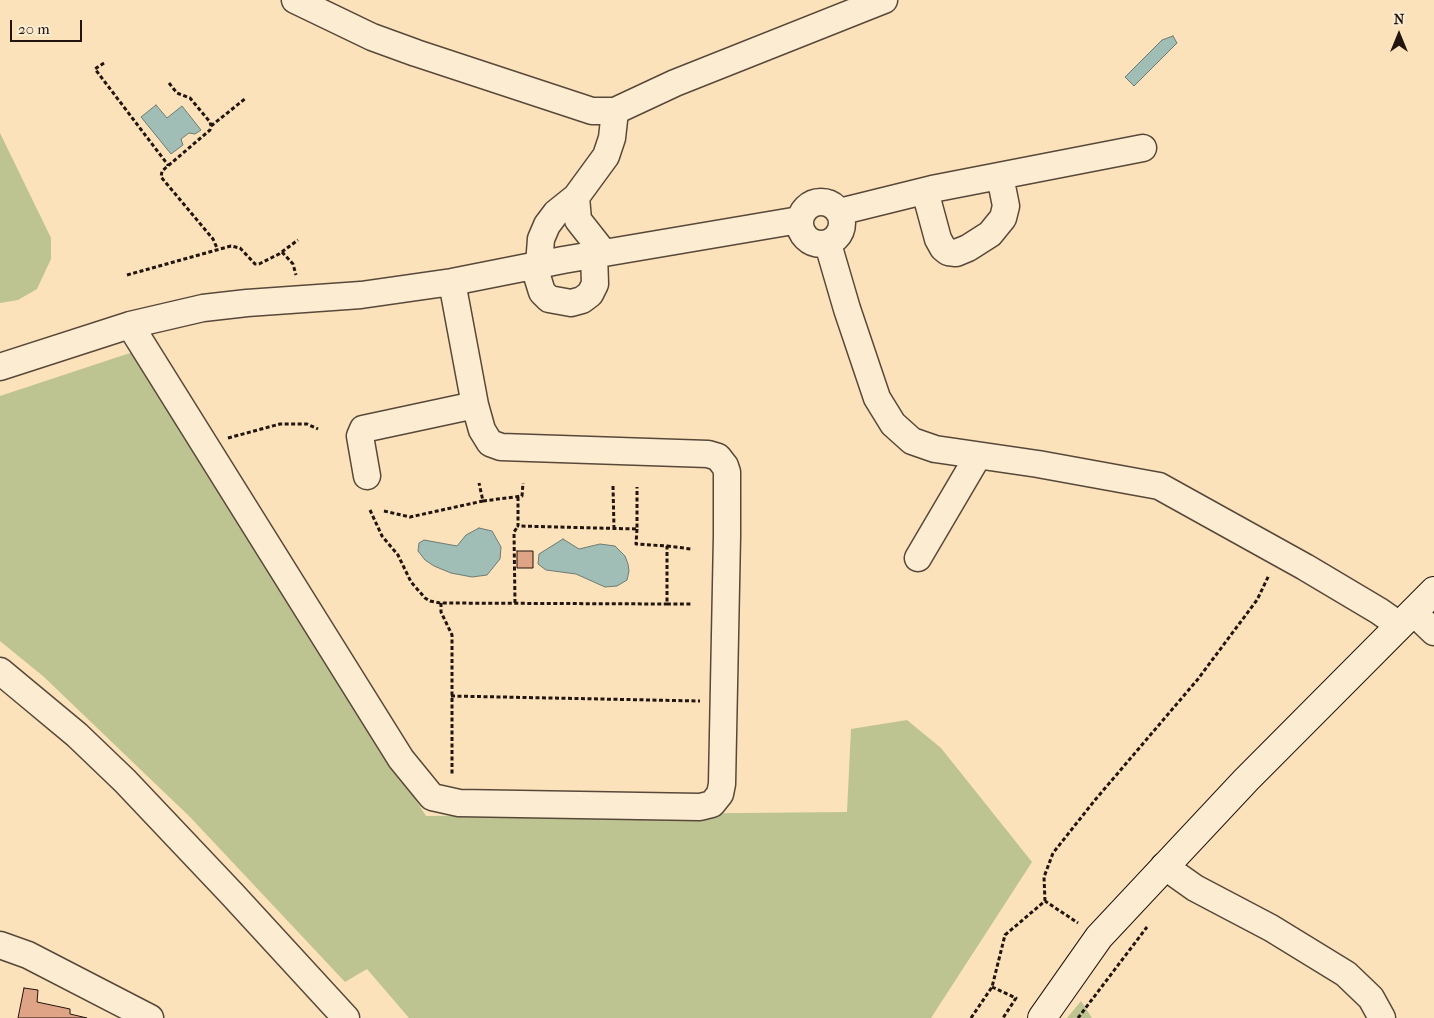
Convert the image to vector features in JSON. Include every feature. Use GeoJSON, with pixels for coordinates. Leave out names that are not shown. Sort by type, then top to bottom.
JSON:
{"type":"FeatureCollection","features":[{"type":"Feature","properties":{"kind":"main road"},"geometry":{"type":"LineString","coordinates":[[1042,1018],[1099,937],[1164,866],[1434,591]]}},
{"type":"Feature","properties":{"kind":"street"},"geometry":{"type":"LineString","coordinates":[[295,0],[372,37],[592,111],[615,111],[675,84],[884,0]]}},
{"type":"Feature","properties":{"kind":"street"},"geometry":{"type":"LineString","coordinates":[[576,198],[578,220],[599,254],[595,284],[590,294],[582,300],[570,303],[549,299],[542,292],[536,266],[541,239],[556,213],[576,198],[606,156],[612,138],[615,111]]}},
{"type":"Feature","properties":{"kind":"street"},"geometry":{"type":"LineString","coordinates":[[839,212],[925,191],[1143,148]]}},
{"type":"Feature","properties":{"kind":"street"},"geometry":{"type":"LineString","coordinates":[[925,191],[938,239],[948,252],[956,253],[990,234],[1003,218],[1006,206],[1000,176]]}},
{"type":"Feature","properties":{"kind":"street"},"geometry":{"type":"LineString","coordinates":[[816,202],[833,206],[839,212],[842,221],[841,230],[836,238],[828,244],[817,244],[807,240],[800,230],[799,220],[803,212],[816,202]]}},
{"type":"Feature","properties":{"kind":"street"},"geometry":{"type":"LineString","coordinates":[[0,367],[130,325],[226,305],[362,295],[452,282],[599,254],[799,220]]}},
{"type":"Feature","properties":{"kind":"street"},"geometry":{"type":"LineString","coordinates":[[828,244],[867,370],[884,411],[902,433],[919,445],[1159,486],[1305,567],[1379,611],[1406,619],[1434,632]]}},
{"type":"Feature","properties":{"kind":"street"},"geometry":{"type":"LineString","coordinates":[[130,325],[401,759],[432,797],[459,803],[700,807],[712,804],[717,800],[722,784],[727,536],[727,472],[725,466],[718,457],[700,453],[495,446],[485,437],[475,405],[452,282]]}},
{"type":"Feature","properties":{"kind":"street"},"geometry":{"type":"LineString","coordinates":[[367,476],[360,436],[363,429],[475,405]]}},
{"type":"Feature","properties":{"kind":"street"},"geometry":{"type":"LineString","coordinates":[[918,558],[978,456]]}},
{"type":"Feature","properties":{"kind":"street"},"geometry":{"type":"LineString","coordinates":[[0,671],[78,735],[125,781],[226,887],[346,1018]]}},
{"type":"Feature","properties":{"kind":"street"},"geometry":{"type":"LineString","coordinates":[[1164,866],[1195,888],[1263,923],[1346,974],[1371,998],[1382,1018]]}},
{"type":"Feature","properties":{"kind":"street"},"geometry":{"type":"LineString","coordinates":[[0,945],[28,955],[150,1018]]}},
{"type":"Feature","properties":{"kind":"path"},"geometry":{"type":"LineString","coordinates":[[104,63],[95,69],[168,165]]}},
{"type":"Feature","properties":{"kind":"path"},"geometry":{"type":"LineString","coordinates":[[169,84],[177,93],[190,98],[211,126]]}},
{"type":"Feature","properties":{"kind":"path"},"geometry":{"type":"LineString","coordinates":[[217,248],[213,239],[161,177],[162,171],[210,130],[211,126],[246,98]]}},
{"type":"Feature","properties":{"kind":"path"},"geometry":{"type":"LineString","coordinates":[[127,275],[217,248],[238,247],[256,264],[264,262],[282,252],[298,240]]}},
{"type":"Feature","properties":{"kind":"path"},"geometry":{"type":"LineString","coordinates":[[282,252],[293,264],[296,278]]}},
{"type":"Feature","properties":{"kind":"path"},"geometry":{"type":"LineString","coordinates":[[227,438],[280,424],[307,424],[318,429]]}},
{"type":"Feature","properties":{"kind":"path"},"geometry":{"type":"LineString","coordinates":[[479,482],[483,501]]}},
{"type":"Feature","properties":{"kind":"path"},"geometry":{"type":"LineString","coordinates":[[384,511],[410,518],[483,501],[518,497],[522,496],[524,483]]}},
{"type":"Feature","properties":{"kind":"path"},"geometry":{"type":"LineString","coordinates":[[613,486],[614,529]]}},
{"type":"Feature","properties":{"kind":"path"},"geometry":{"type":"LineString","coordinates":[[637,486],[636,544],[691,549]]}},
{"type":"Feature","properties":{"kind":"path"},"geometry":{"type":"LineString","coordinates":[[515,603],[514,532],[518,526],[518,497]]}},
{"type":"Feature","properties":{"kind":"path"},"geometry":{"type":"LineString","coordinates":[[370,510],[382,536],[398,555],[411,582],[424,598],[442,602],[692,604]]}},
{"type":"Feature","properties":{"kind":"path"},"geometry":{"type":"LineString","coordinates":[[518,526],[637,529]]}},
{"type":"Feature","properties":{"kind":"path"},"geometry":{"type":"LineString","coordinates":[[667,546],[667,604]]}},
{"type":"Feature","properties":{"kind":"path"},"geometry":{"type":"LineString","coordinates":[[1045,901],[1044,877],[1053,853],[1095,800],[1198,679],[1257,600],[1272,570]]}},
{"type":"Feature","properties":{"kind":"path"},"geometry":{"type":"LineString","coordinates":[[442,602],[442,612],[452,636],[452,783]]}},
{"type":"Feature","properties":{"kind":"path"},"geometry":{"type":"LineString","coordinates":[[451,696],[701,702]]}},
{"type":"Feature","properties":{"kind":"path"},"geometry":{"type":"LineString","coordinates":[[1045,901],[1099,937]]}},
{"type":"Feature","properties":{"kind":"path"},"geometry":{"type":"LineString","coordinates":[[972,1018],[992,987],[1005,935],[1045,901]]}},
{"type":"Feature","properties":{"kind":"path"},"geometry":{"type":"LineString","coordinates":[[992,987],[1016,998],[1003,1018]]}},
{"type":"Feature","properties":{"kind":"green space"},"geometry":{"type":"Polygon","coordinates":[[[0,133],[51,238],[51,259],[37,289],[18,300],[0,303],[0,133]]]}},
{"type":"Feature","properties":{"kind":"green space"},"geometry":{"type":"Polygon","coordinates":[[[133,352],[426,816],[847,812],[851,729],[907,720],[941,748],[1032,862],[931,1018],[409,1018],[367,969],[345,982],[190,817],[44,677],[0,641],[0,396],[133,352]]]}},
{"type":"Feature","properties":{"kind":"green space"},"geometry":{"type":"Polygon","coordinates":[[[1081,1001],[1092,1018],[1067,1018],[1081,1001]]]}},
{"type":"Feature","properties":{"kind":"water"},"geometry":{"type":"Polygon","coordinates":[[[1173,36],[1177,43],[1134,86],[1125,77],[1162,40],[1173,36]]]}},
{"type":"Feature","properties":{"kind":"water"},"geometry":{"type":"Polygon","coordinates":[[[156,105],[167,118],[182,106],[201,130],[195,134],[189,133],[181,139],[183,145],[171,154],[141,117],[156,105]]]}},
{"type":"Feature","properties":{"kind":"water"},"geometry":{"type":"Polygon","coordinates":[[[479,528],[492,531],[501,547],[500,559],[487,575],[472,577],[451,573],[425,560],[418,551],[419,543],[424,540],[457,546],[466,535],[479,528]]]}},
{"type":"Feature","properties":{"kind":"water"},"geometry":{"type":"Polygon","coordinates":[[[563,539],[579,549],[600,544],[615,546],[625,556],[628,564],[627,580],[617,586],[605,587],[576,574],[546,570],[538,564],[539,554],[563,539]]]}},
{"type":"Feature","properties":{"kind":"building"},"geometry":{"type":"Polygon","coordinates":[[[517,551],[533,551],[533,568],[517,568],[517,551]]]}},
{"type":"Feature","properties":{"kind":"building"},"geometry":{"type":"Polygon","coordinates":[[[24,988],[38,990],[37,1002],[70,1009],[70,1014],[87,1018],[18,1018],[24,988]]]}}]}
